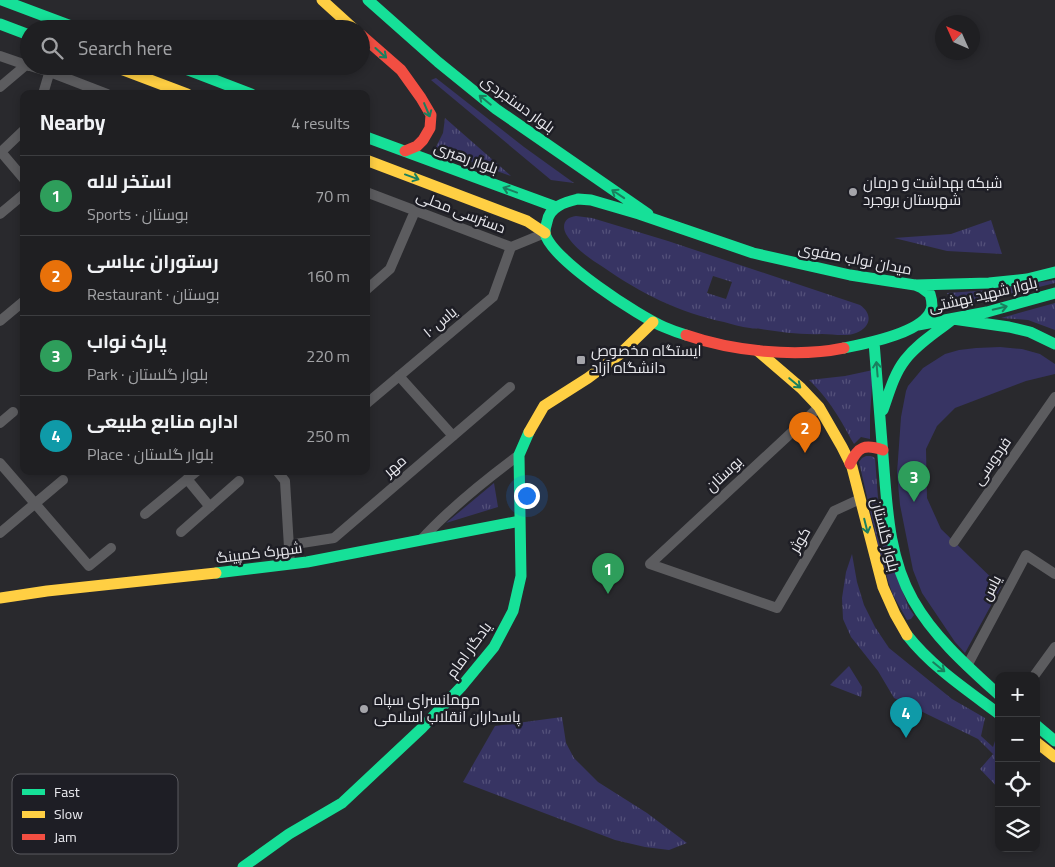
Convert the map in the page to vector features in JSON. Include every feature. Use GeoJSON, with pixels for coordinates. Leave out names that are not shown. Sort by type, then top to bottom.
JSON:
{"type":"FeatureCollection","features":[{"type":"Feature","properties":{"kind":"main road"},"geometry":{"type":"LineString","coordinates":[[2,0],[55,20]]}},
{"type":"Feature","properties":{"kind":"main road"},"geometry":{"type":"LineString","coordinates":[[322,0],[344,20]]}},
{"type":"Feature","properties":{"kind":"main road","name":"بلوار دستجردی"},"geometry":{"type":"LineString","coordinates":[[368,0],[438,62],[496,109],[659,221]]}},
{"type":"Feature","properties":{"kind":"main road"},"geometry":{"type":"LineString","coordinates":[[0,24],[20,31]]}},
{"type":"Feature","properties":{"kind":"main road"},"geometry":{"type":"LineString","coordinates":[[370,43],[400,70],[431,115],[430,128],[422,140],[417,146],[405,151]]}},
{"type":"Feature","properties":{"kind":"main road"},"geometry":{"type":"LineString","coordinates":[[137,75],[176,90]]}},
{"type":"Feature","properties":{"kind":"main road"},"geometry":{"type":"LineString","coordinates":[[201,75],[241,90]]}},
{"type":"Feature","properties":{"kind":"main road","name":"بلوار رهبری"},"geometry":{"type":"LineString","coordinates":[[370,138],[556,207]]}},
{"type":"Feature","properties":{"kind":"main road"},"geometry":{"type":"LineString","coordinates":[[370,162],[527,221],[545,233],[552,247],[569,264],[620,302],[653,322],[691,338],[758,352],[810,353],[874,342],[918,325]]}},
{"type":"Feature","properties":{"kind":"main road","name":"میدان نواب صفوی"},"geometry":{"type":"LineString","coordinates":[[556,207],[564,202],[578,198],[591,200],[753,253],[850,275],[915,285],[930,294],[932,306],[927,316],[918,325]]}},
{"type":"Feature","properties":{"kind":"main road"},"geometry":{"type":"LineString","coordinates":[[545,233],[547,219],[550,212],[556,207]]}},
{"type":"Feature","properties":{"kind":"main road","name":"بلوار شهید بهشتی"},"geometry":{"type":"LineString","coordinates":[[915,285],[989,284],[1026,279],[1055,272]]}},
{"type":"Feature","properties":{"kind":"main road","name":"بلوار شهید بهشتی"},"geometry":{"type":"LineString","coordinates":[[918,325],[1028,302],[1055,293]]}},
{"type":"Feature","properties":{"kind":"main road"},"geometry":{"type":"LineString","coordinates":[[880,417],[890,388],[905,361],[916,349],[953,319],[1009,326],[1030,332],[1055,344]]}},
{"type":"Feature","properties":{"kind":"main road","name":"یادگار امام"},"geometry":{"type":"LineString","coordinates":[[243,867],[289,834],[342,803],[422,728],[461,687],[494,646],[513,611],[521,576],[519,455],[530,428],[544,406],[588,378],[620,354],[653,322]]}},
{"type":"Feature","properties":{"kind":"main road","name":"بلوار گلستان"},"geometry":{"type":"LineString","coordinates":[[874,342],[888,519],[904,580],[918,608],[930,626],[954,655],[995,691]]}},
{"type":"Feature","properties":{"kind":"main road","name":"بلوار گلستان"},"geometry":{"type":"LineString","coordinates":[[758,352],[801,388],[819,407],[842,447],[850,464],[883,587],[888,602],[899,622],[911,639],[936,665],[995,711]]}},
{"type":"Feature","properties":{"kind":"main road"},"geometry":{"type":"LineString","coordinates":[[850,464],[854,455],[864,446],[883,450]]}},
{"type":"Feature","properties":{"kind":"main road","name":"شهرک کمپینگ"},"geometry":{"type":"LineString","coordinates":[[0,598],[307,562],[520,521]]}},
{"type":"Feature","properties":{"kind":"main road"},"geometry":{"type":"LineString","coordinates":[[899,622],[906,625],[914,624],[918,608]]}},
{"type":"Feature","properties":{"kind":"main road"},"geometry":{"type":"LineString","coordinates":[[1040,729],[1055,741]]}},
{"type":"Feature","properties":{"kind":"main road"},"geometry":{"type":"LineString","coordinates":[[1040,745],[1055,757]]}},
{"type":"Feature","properties":{"kind":"street"},"geometry":{"type":"LineString","coordinates":[[0,56],[20,63]]}},
{"type":"Feature","properties":{"kind":"street"},"geometry":{"type":"LineString","coordinates":[[0,87],[20,72]]}},
{"type":"Feature","properties":{"kind":"street"},"geometry":{"type":"LineString","coordinates":[[45,90],[49,75]]}},
{"type":"Feature","properties":{"kind":"street"},"geometry":{"type":"LineString","coordinates":[[64,75],[98,90]]}},
{"type":"Feature","properties":{"kind":"street"},"geometry":{"type":"LineString","coordinates":[[20,134],[0,152],[20,174]]}},
{"type":"Feature","properties":{"kind":"street","name":"دسترسی محلی"},"geometry":{"type":"LineString","coordinates":[[370,194],[511,247],[545,233]]}},
{"type":"Feature","properties":{"kind":"street"},"geometry":{"type":"LineString","coordinates":[[0,214],[20,197]]}},
{"type":"Feature","properties":{"kind":"street"},"geometry":{"type":"LineString","coordinates":[[370,286],[390,269],[415,211]]}},
{"type":"Feature","properties":{"kind":"street","name":"یاس ۱۰"},"geometry":{"type":"LineString","coordinates":[[370,401],[493,297],[511,247]]}},
{"type":"Feature","properties":{"kind":"street"},"geometry":{"type":"LineString","coordinates":[[0,321],[20,304]]}},
{"type":"Feature","properties":{"kind":"street"},"geometry":{"type":"LineString","coordinates":[[399,376],[453,436]]}},
{"type":"Feature","properties":{"kind":"street","name":"مهر"},"geometry":{"type":"LineString","coordinates":[[289,545],[334,538],[510,387]]}},
{"type":"Feature","properties":{"kind":"street","name":"فردوسی"},"geometry":{"type":"LineString","coordinates":[[954,542],[1055,397]]}},
{"type":"Feature","properties":{"kind":"street","name":"بوستان"},"geometry":{"type":"LineString","coordinates":[[777,608],[650,564],[819,407]]}},
{"type":"Feature","properties":{"kind":"street"},"geometry":{"type":"LineString","coordinates":[[0,423],[13,412]]}},
{"type":"Feature","properties":{"kind":"street"},"geometry":{"type":"LineString","coordinates":[[421,540],[438,522],[519,455]]}},
{"type":"Feature","properties":{"kind":"street"},"geometry":{"type":"LineString","coordinates":[[0,463],[88,566],[111,548]]}},
{"type":"Feature","properties":{"kind":"street"},"geometry":{"type":"LineString","coordinates":[[145,514],[192,475]]}},
{"type":"Feature","properties":{"kind":"street"},"geometry":{"type":"LineString","coordinates":[[282,475],[285,481],[290,564]]}},
{"type":"Feature","properties":{"kind":"street"},"geometry":{"type":"LineString","coordinates":[[187,479],[210,506]]}},
{"type":"Feature","properties":{"kind":"street"},"geometry":{"type":"LineString","coordinates":[[0,533],[63,480]]}},
{"type":"Feature","properties":{"kind":"street"},"geometry":{"type":"LineString","coordinates":[[181,532],[239,481]]}},
{"type":"Feature","properties":{"kind":"street","name":"کوثر"},"geometry":{"type":"LineString","coordinates":[[777,608],[834,512],[860,499]]}},
{"type":"Feature","properties":{"kind":"street","name":"یاس"},"geometry":{"type":"LineString","coordinates":[[967,666],[1026,555],[1055,574]]}},
{"type":"Feature","properties":{"kind":"street"},"geometry":{"type":"LineString","coordinates":[[1037,672],[1055,647]]}},
{"type":"Feature","properties":{"kind":"green space"},"geometry":{"type":"Polygon","coordinates":[[[436,78],[524,147],[574,183],[551,180],[431,80],[436,78]]]}},
{"type":"Feature","properties":{"kind":"green space"},"geometry":{"type":"Polygon","coordinates":[[[445,118],[511,176],[435,149],[443,133],[445,118]]]}},
{"type":"Feature","properties":{"kind":"green space"},"geometry":{"type":"Polygon","coordinates":[[[572,217],[592,218],[668,241],[860,305],[867,312],[867,324],[856,333],[848,335],[799,334],[743,327],[692,313],[646,293],[583,253],[566,234],[564,224],[567,219],[572,217]],[[713,276],[707,293],[726,299],[732,282],[713,276]]]}},
{"type":"Feature","properties":{"kind":"green space"},"geometry":{"type":"Polygon","coordinates":[[[991,220],[1002,254],[947,251],[894,238],[951,234],[991,220]]]}},
{"type":"Feature","properties":{"kind":"green space"},"geometry":{"type":"Polygon","coordinates":[[[1055,280],[1055,283],[948,310],[951,300],[947,293],[990,290],[1055,280]]]}},
{"type":"Feature","properties":{"kind":"green space"},"geometry":{"type":"Polygon","coordinates":[[[1055,303],[1055,330],[1028,320],[1001,318],[1055,303]]]}},
{"type":"Feature","properties":{"kind":"green space"},"geometry":{"type":"Polygon","coordinates":[[[1000,347],[1022,349],[1040,354],[1055,364],[1055,374],[1026,381],[955,408],[937,426],[926,449],[927,498],[941,529],[1001,587],[965,653],[955,642],[922,593],[913,570],[900,505],[897,473],[901,417],[908,386],[923,368],[945,354],[959,350],[1000,347]]]}},
{"type":"Feature","properties":{"kind":"green space"},"geometry":{"type":"Polygon","coordinates":[[[873,370],[870,439],[861,437],[854,444],[829,402],[809,380],[845,376],[873,370]]]}},
{"type":"Feature","properties":{"kind":"green space"},"geometry":{"type":"Polygon","coordinates":[[[866,456],[875,458],[878,498],[892,564],[909,608],[914,615],[911,619],[907,620],[893,595],[880,554],[859,462],[866,456]]]}},
{"type":"Feature","properties":{"kind":"green space"},"geometry":{"type":"Polygon","coordinates":[[[494,483],[498,507],[446,523],[494,483]]]}},
{"type":"Feature","properties":{"kind":"green space"},"geometry":{"type":"Polygon","coordinates":[[[852,554],[857,582],[864,605],[875,627],[889,648],[952,699],[985,718],[981,736],[993,747],[995,741],[995,785],[980,769],[993,754],[978,739],[894,698],[878,671],[851,637],[843,619],[842,598],[846,572],[852,554]]]}},
{"type":"Feature","properties":{"kind":"green space"},"geometry":{"type":"Polygon","coordinates":[[[849,666],[862,687],[861,697],[830,685],[849,666]]]}},
{"type":"Feature","properties":{"kind":"green space"},"geometry":{"type":"Polygon","coordinates":[[[562,717],[566,743],[574,758],[598,782],[647,813],[687,843],[669,850],[615,840],[463,782],[495,726],[562,717]]]}},
{"type":"Feature","properties":{"kind":"traffic: fast"},"geometry":{"type":"LineString","coordinates":[[2,0],[55,20]]}},
{"type":"Feature","properties":{"kind":"traffic: fast"},"geometry":{"type":"LineString","coordinates":[[368,0],[438,62],[496,109],[648,214]]}},
{"type":"Feature","properties":{"kind":"traffic: fast"},"geometry":{"type":"LineString","coordinates":[[0,24],[20,32]]}},
{"type":"Feature","properties":{"kind":"traffic: fast"},"geometry":{"type":"LineString","coordinates":[[201,75],[241,90]]}},
{"type":"Feature","properties":{"kind":"traffic: fast"},"geometry":{"type":"LineString","coordinates":[[370,138],[556,207]]}},
{"type":"Feature","properties":{"kind":"traffic: fast"},"geometry":{"type":"LineString","coordinates":[[578,199],[591,200],[639,214],[753,253],[850,275],[915,285],[930,294],[932,306],[928,315],[920,323],[908,330],[880,340],[844,348]]}},
{"type":"Feature","properties":{"kind":"traffic: fast"},"geometry":{"type":"LineString","coordinates":[[578,199],[563,204],[551,212],[548,217],[545,233],[551,244],[579,272],[617,300],[652,321],[686,335]]}},
{"type":"Feature","properties":{"kind":"traffic: fast"},"geometry":{"type":"LineString","coordinates":[[916,285],[989,283],[1027,279],[1055,272]]}},
{"type":"Feature","properties":{"kind":"traffic: fast"},"geometry":{"type":"LineString","coordinates":[[918,325],[987,312],[1055,293]]}},
{"type":"Feature","properties":{"kind":"traffic: fast"},"geometry":{"type":"LineString","coordinates":[[883,410],[901,365],[922,343],[953,319],[1030,332],[1055,344]]}},
{"type":"Feature","properties":{"kind":"traffic: fast"},"geometry":{"type":"LineString","coordinates":[[874,342],[890,530],[898,566],[921,614],[941,639],[995,691]]}},
{"type":"Feature","properties":{"kind":"traffic: fast"},"geometry":{"type":"LineString","coordinates":[[243,867],[289,834],[342,803],[422,728],[461,687],[494,647],[513,611],[521,576],[519,455],[529,432]]}},
{"type":"Feature","properties":{"kind":"traffic: fast"},"geometry":{"type":"LineString","coordinates":[[216,573],[307,562],[520,521]]}},
{"type":"Feature","properties":{"kind":"traffic: fast"},"geometry":{"type":"LineString","coordinates":[[907,635],[939,668],[995,711]]}},
{"type":"Feature","properties":{"kind":"traffic: fast"},"geometry":{"type":"LineString","coordinates":[[1040,728],[1055,741]]}},
{"type":"Feature","properties":{"kind":"traffic: slow"},"geometry":{"type":"LineString","coordinates":[[322,0],[344,20]]}},
{"type":"Feature","properties":{"kind":"traffic: slow"},"geometry":{"type":"LineString","coordinates":[[137,75],[176,90]]}},
{"type":"Feature","properties":{"kind":"traffic: slow"},"geometry":{"type":"LineString","coordinates":[[370,162],[527,221],[545,233]]}},
{"type":"Feature","properties":{"kind":"traffic: slow"},"geometry":{"type":"LineString","coordinates":[[529,432],[544,406],[588,378],[620,354],[653,322]]}},
{"type":"Feature","properties":{"kind":"traffic: slow"},"geometry":{"type":"LineString","coordinates":[[758,351],[801,388],[819,407],[842,447],[852,467],[883,587],[907,635]]}},
{"type":"Feature","properties":{"kind":"traffic: slow"},"geometry":{"type":"LineString","coordinates":[[0,598],[47,591],[216,573]]}},
{"type":"Feature","properties":{"kind":"traffic: slow"},"geometry":{"type":"LineString","coordinates":[[1040,745],[1055,757]]}},
{"type":"Feature","properties":{"kind":"traffic: jam"},"geometry":{"type":"LineString","coordinates":[[370,43],[401,70],[431,115],[430,128],[423,140],[417,146],[405,151]]}},
{"type":"Feature","properties":{"kind":"traffic: jam"},"geometry":{"type":"LineString","coordinates":[[686,335],[723,345],[764,351],[806,352],[844,348]]}},
{"type":"Feature","properties":{"kind":"traffic: jam"},"geometry":{"type":"LineString","coordinates":[[850,464],[856,453],[863,448],[871,447],[883,450]]}},
{"type":"Feature","properties":{"kind":"place","name":"شبکه بهداشت و درمان شهرستان بروجرد"},"geometry":{"type":"Point","coordinates":[853,192]}},
{"type":"Feature","properties":{"kind":"place","name":"ایستگاه مخصوص دانشگاه آزاد"},"geometry":{"type":"Point","coordinates":[581,360]}},
{"type":"Feature","properties":{"kind":"place","name":"رستوران عباسی"},"geometry":{"type":"Point","coordinates":[805,453]}},
{"type":"Feature","properties":{"kind":"place","name":"پارک نواب"},"geometry":{"type":"Point","coordinates":[914,502]}},
{"type":"Feature","properties":{"kind":"place","name":"استخر لاله"},"geometry":{"type":"Point","coordinates":[608,594]}},
{"type":"Feature","properties":{"kind":"place","name":"مهمانسرای سپاه پاسداران انقلاب اسلامی"},"geometry":{"type":"Point","coordinates":[364,709]}},
{"type":"Feature","properties":{"kind":"place","name":"اداره منابع طبیعی"},"geometry":{"type":"Point","coordinates":[906,738]}}]}
